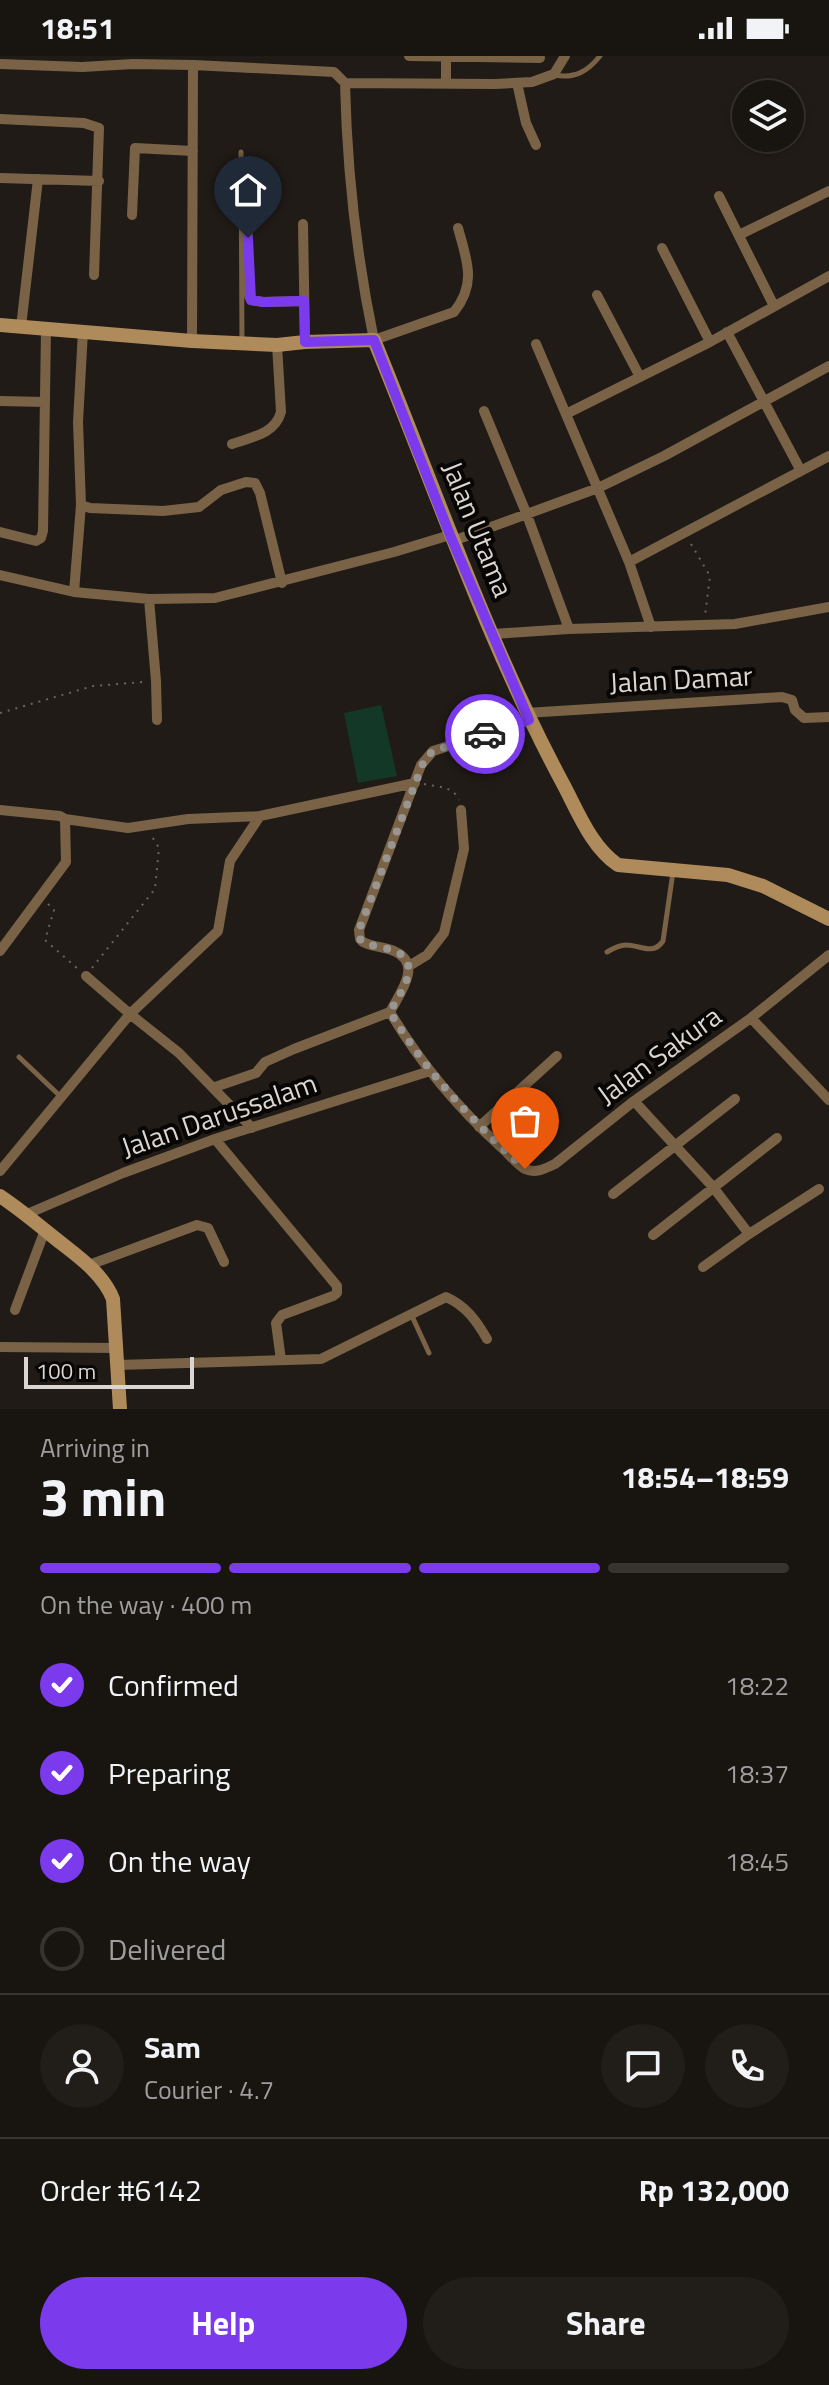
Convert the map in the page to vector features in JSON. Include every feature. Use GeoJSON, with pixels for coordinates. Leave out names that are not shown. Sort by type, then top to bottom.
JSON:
{"type":"FeatureCollection","features":[{"type":"Feature","properties":{"kind":"street"},"geometry":{"type":"LineString","coordinates":[[409,56],[540,58]]}},
{"type":"Feature","properties":{"kind":"street"},"geometry":{"type":"LineString","coordinates":[[345,83],[532,82],[554,74],[565,56]]}},
{"type":"Feature","properties":{"kind":"street"},"geometry":{"type":"LineString","coordinates":[[446,57],[446,83]]}},
{"type":"Feature","properties":{"kind":"street"},"geometry":{"type":"LineString","coordinates":[[0,64],[82,67],[174,60],[193,65],[334,72],[345,83],[346,143],[360,273],[374,340]]}},
{"type":"Feature","properties":{"kind":"street"},"geometry":{"type":"LineString","coordinates":[[192,341],[193,65]]}},
{"type":"Feature","properties":{"kind":"street"},"geometry":{"type":"LineString","coordinates":[[517,83],[526,123],[536,145]]}},
{"type":"Feature","properties":{"kind":"street"},"geometry":{"type":"LineString","coordinates":[[0,119],[96,125],[100,134],[94,275]]}},
{"type":"Feature","properties":{"kind":"street"},"geometry":{"type":"LineString","coordinates":[[132,215],[135,148],[193,151]]}},
{"type":"Feature","properties":{"kind":"street"},"geometry":{"type":"LineString","coordinates":[[0,178],[99,181]]}},
{"type":"Feature","properties":{"kind":"street"},"geometry":{"type":"LineString","coordinates":[[21,327],[38,179]]}},
{"type":"Feature","properties":{"kind":"street"},"geometry":{"type":"LineString","coordinates":[[739,235],[829,191]]}},
{"type":"Feature","properties":{"kind":"street"},"geometry":{"type":"LineString","coordinates":[[719,196],[774,306]]}},
{"type":"Feature","properties":{"kind":"street"},"geometry":{"type":"LineString","coordinates":[[247,209],[251,300],[304,301]]}},
{"type":"Feature","properties":{"kind":"street"},"geometry":{"type":"LineString","coordinates":[[303,224],[305,342]]}},
{"type":"Feature","properties":{"kind":"street"},"geometry":{"type":"LineString","coordinates":[[0,325],[277,345],[374,340],[454,312],[462,302],[468,286],[469,268],[458,228]]}},
{"type":"Feature","properties":{"kind":"street"},"geometry":{"type":"LineString","coordinates":[[662,248],[710,342]]}},
{"type":"Feature","properties":{"kind":"street"},"geometry":{"type":"LineString","coordinates":[[566,414],[710,342],[829,276]]}},
{"type":"Feature","properties":{"kind":"street"},"geometry":{"type":"LineString","coordinates":[[597,295],[640,377]]}},
{"type":"Feature","properties":{"kind":"street"},"geometry":{"type":"LineString","coordinates":[[0,532],[36,541],[41,538],[46,329]]}},
{"type":"Feature","properties":{"kind":"street"},"geometry":{"type":"LineString","coordinates":[[74,592],[81,505],[78,422],[83,331]]}},
{"type":"Feature","properties":{"kind":"street"},"geometry":{"type":"LineString","coordinates":[[727,332],[801,471]]}},
{"type":"Feature","properties":{"kind":"street","name":"Jalan Utama"},"geometry":{"type":"LineString","coordinates":[[374,340],[452,538],[528,716],[604,856],[618,865],[728,875],[763,886],[829,919]]}},
{"type":"Feature","properties":{"kind":"street"},"geometry":{"type":"LineString","coordinates":[[536,344],[629,562],[651,627]]}},
{"type":"Feature","properties":{"kind":"street"},"geometry":{"type":"LineString","coordinates":[[232,444],[271,430],[278,421],[281,412],[277,345]]}},
{"type":"Feature","properties":{"kind":"street"},"geometry":{"type":"LineString","coordinates":[[0,575],[74,592],[149,599],[215,598],[282,583],[452,538],[527,515],[598,488],[664,456],[829,366]]}},
{"type":"Feature","properties":{"kind":"street"},"geometry":{"type":"LineString","coordinates":[[0,401],[45,402]]}},
{"type":"Feature","properties":{"kind":"street"},"geometry":{"type":"LineString","coordinates":[[484,411],[569,629]]}},
{"type":"Feature","properties":{"kind":"street"},"geometry":{"type":"LineString","coordinates":[[629,562],[829,456]]}},
{"type":"Feature","properties":{"kind":"street"},"geometry":{"type":"LineString","coordinates":[[81,505],[163,511],[199,507],[221,490],[246,482],[255,483],[282,583]]}},
{"type":"Feature","properties":{"kind":"street"},"geometry":{"type":"LineString","coordinates":[[149,599],[157,720]]}},
{"type":"Feature","properties":{"kind":"street"},"geometry":{"type":"LineString","coordinates":[[493,634],[735,624],[829,607]]}},
{"type":"Feature","properties":{"kind":"street","name":"Jalan Damar"},"geometry":{"type":"LineString","coordinates":[[409,966],[397,952],[363,942],[359,930],[425,758],[433,751],[528,716],[782,697],[792,700],[795,710],[804,718],[829,717]]}},
{"type":"Feature","properties":{"kind":"street"},"geometry":{"type":"LineString","coordinates":[[0,810],[60,816],[128,828],[188,819],[260,816],[415,783]]}},
{"type":"Feature","properties":{"kind":"street"},"geometry":{"type":"LineString","coordinates":[[215,1087],[256,1073],[265,1062],[294,1049],[390,1012],[409,974],[409,966],[427,955],[444,933],[464,849],[461,810]]}},
{"type":"Feature","properties":{"kind":"street"},"geometry":{"type":"LineString","coordinates":[[0,1171],[130,1014],[218,931],[230,861],[260,816]]}},
{"type":"Feature","properties":{"kind":"street"},"geometry":{"type":"LineString","coordinates":[[0,951],[66,862],[65,819]]}},
{"type":"Feature","properties":{"kind":"street","name":"Jalan Sakura"},"geometry":{"type":"LineString","coordinates":[[390,1012],[430,1071],[479,1127],[525,1169],[542,1171],[751,1018],[829,955]]}},
{"type":"Feature","properties":{"kind":"street"},"geometry":{"type":"LineString","coordinates":[[86,976],[179,1053],[252,1128]]}},
{"type":"Feature","properties":{"kind":"street"},"geometry":{"type":"LineString","coordinates":[[751,1018],[829,1100]]}},
{"type":"Feature","properties":{"kind":"street"},"geometry":{"type":"LineString","coordinates":[[479,1127],[557,1056]]}},
{"type":"Feature","properties":{"kind":"street","name":"Jalan Darussalam"},"geometry":{"type":"LineString","coordinates":[[27,1214],[123,1173],[215,1139],[430,1071]]}},
{"type":"Feature","properties":{"kind":"street"},"geometry":{"type":"LineString","coordinates":[[613,1194],[735,1099]]}},
{"type":"Feature","properties":{"kind":"street"},"geometry":{"type":"LineString","coordinates":[[634,1101],[713,1187],[749,1234]]}},
{"type":"Feature","properties":{"kind":"street"},"geometry":{"type":"LineString","coordinates":[[653,1235],[777,1138]]}},
{"type":"Feature","properties":{"kind":"street"},"geometry":{"type":"LineString","coordinates":[[215,1139],[337,1286],[337,1293],[333,1296],[278,1318],[281,1360]]}},
{"type":"Feature","properties":{"kind":"street"},"geometry":{"type":"LineString","coordinates":[[703,1267],[819,1189]]}},
{"type":"Feature","properties":{"kind":"street"},"geometry":{"type":"LineString","coordinates":[[0,1196],[89,1265],[113,1299],[120,1409]]}},
{"type":"Feature","properties":{"kind":"street"},"geometry":{"type":"LineString","coordinates":[[89,1265],[197,1225],[208,1228],[224,1262]]}},
{"type":"Feature","properties":{"kind":"street"},"geometry":{"type":"LineString","coordinates":[[15,1310],[45,1230]]}},
{"type":"Feature","properties":{"kind":"street"},"geometry":{"type":"LineString","coordinates":[[117,1365],[321,1359],[440,1298],[449,1298],[464,1308],[475,1318],[487,1339]]}},
{"type":"Feature","properties":{"kind":"street"},"geometry":{"type":"LineString","coordinates":[[0,1347],[117,1348]]}},
{"type":"Feature","properties":{"kind":"lane"},"geometry":{"type":"LineString","coordinates":[[554,74],[579,74],[589,70],[600,56]]}},
{"type":"Feature","properties":{"kind":"lane"},"geometry":{"type":"LineString","coordinates":[[241,152],[242,343]]}},
{"type":"Feature","properties":{"kind":"lane"},"geometry":{"type":"LineString","coordinates":[[607,952],[624,945],[650,950],[659,948],[663,941],[673,871]]}},
{"type":"Feature","properties":{"kind":"lane"},"geometry":{"type":"LineString","coordinates":[[19,1057],[61,1098]]}},
{"type":"Feature","properties":{"kind":"lane"},"geometry":{"type":"LineString","coordinates":[[410,1313],[429,1353]]}},
{"type":"Feature","properties":{"kind":"path"},"geometry":{"type":"LineString","coordinates":[[684,532],[710,576],[704,625]]}},
{"type":"Feature","properties":{"kind":"path"},"geometry":{"type":"LineString","coordinates":[[0,713],[93,686],[156,681]]}},
{"type":"Feature","properties":{"kind":"path"},"geometry":{"type":"LineString","coordinates":[[415,783],[448,788],[458,797],[461,810]]}},
{"type":"Feature","properties":{"kind":"path"},"geometry":{"type":"LineString","coordinates":[[41,898],[54,910],[45,940],[86,976],[155,889],[159,848],[146,826]]}},
{"type":"Feature","properties":{"kind":"green space"},"geometry":{"type":"Polygon","coordinates":[[[381,705],[397,776],[358,783],[344,713],[381,705]]]}},
{"type":"Feature","properties":{"kind":"way so far"},"geometry":{"type":"LineString","coordinates":[[485,734],[433,751],[425,758],[359,930],[363,942],[397,952],[409,966],[409,974],[390,1012],[408,1042],[479,1127],[525,1169]]}},
{"type":"Feature","properties":{"kind":"route"},"geometry":{"type":"LineString","coordinates":[[248,238],[251,300],[304,301],[305,342],[374,340],[450,535],[529,720],[485,734]]}}]}
